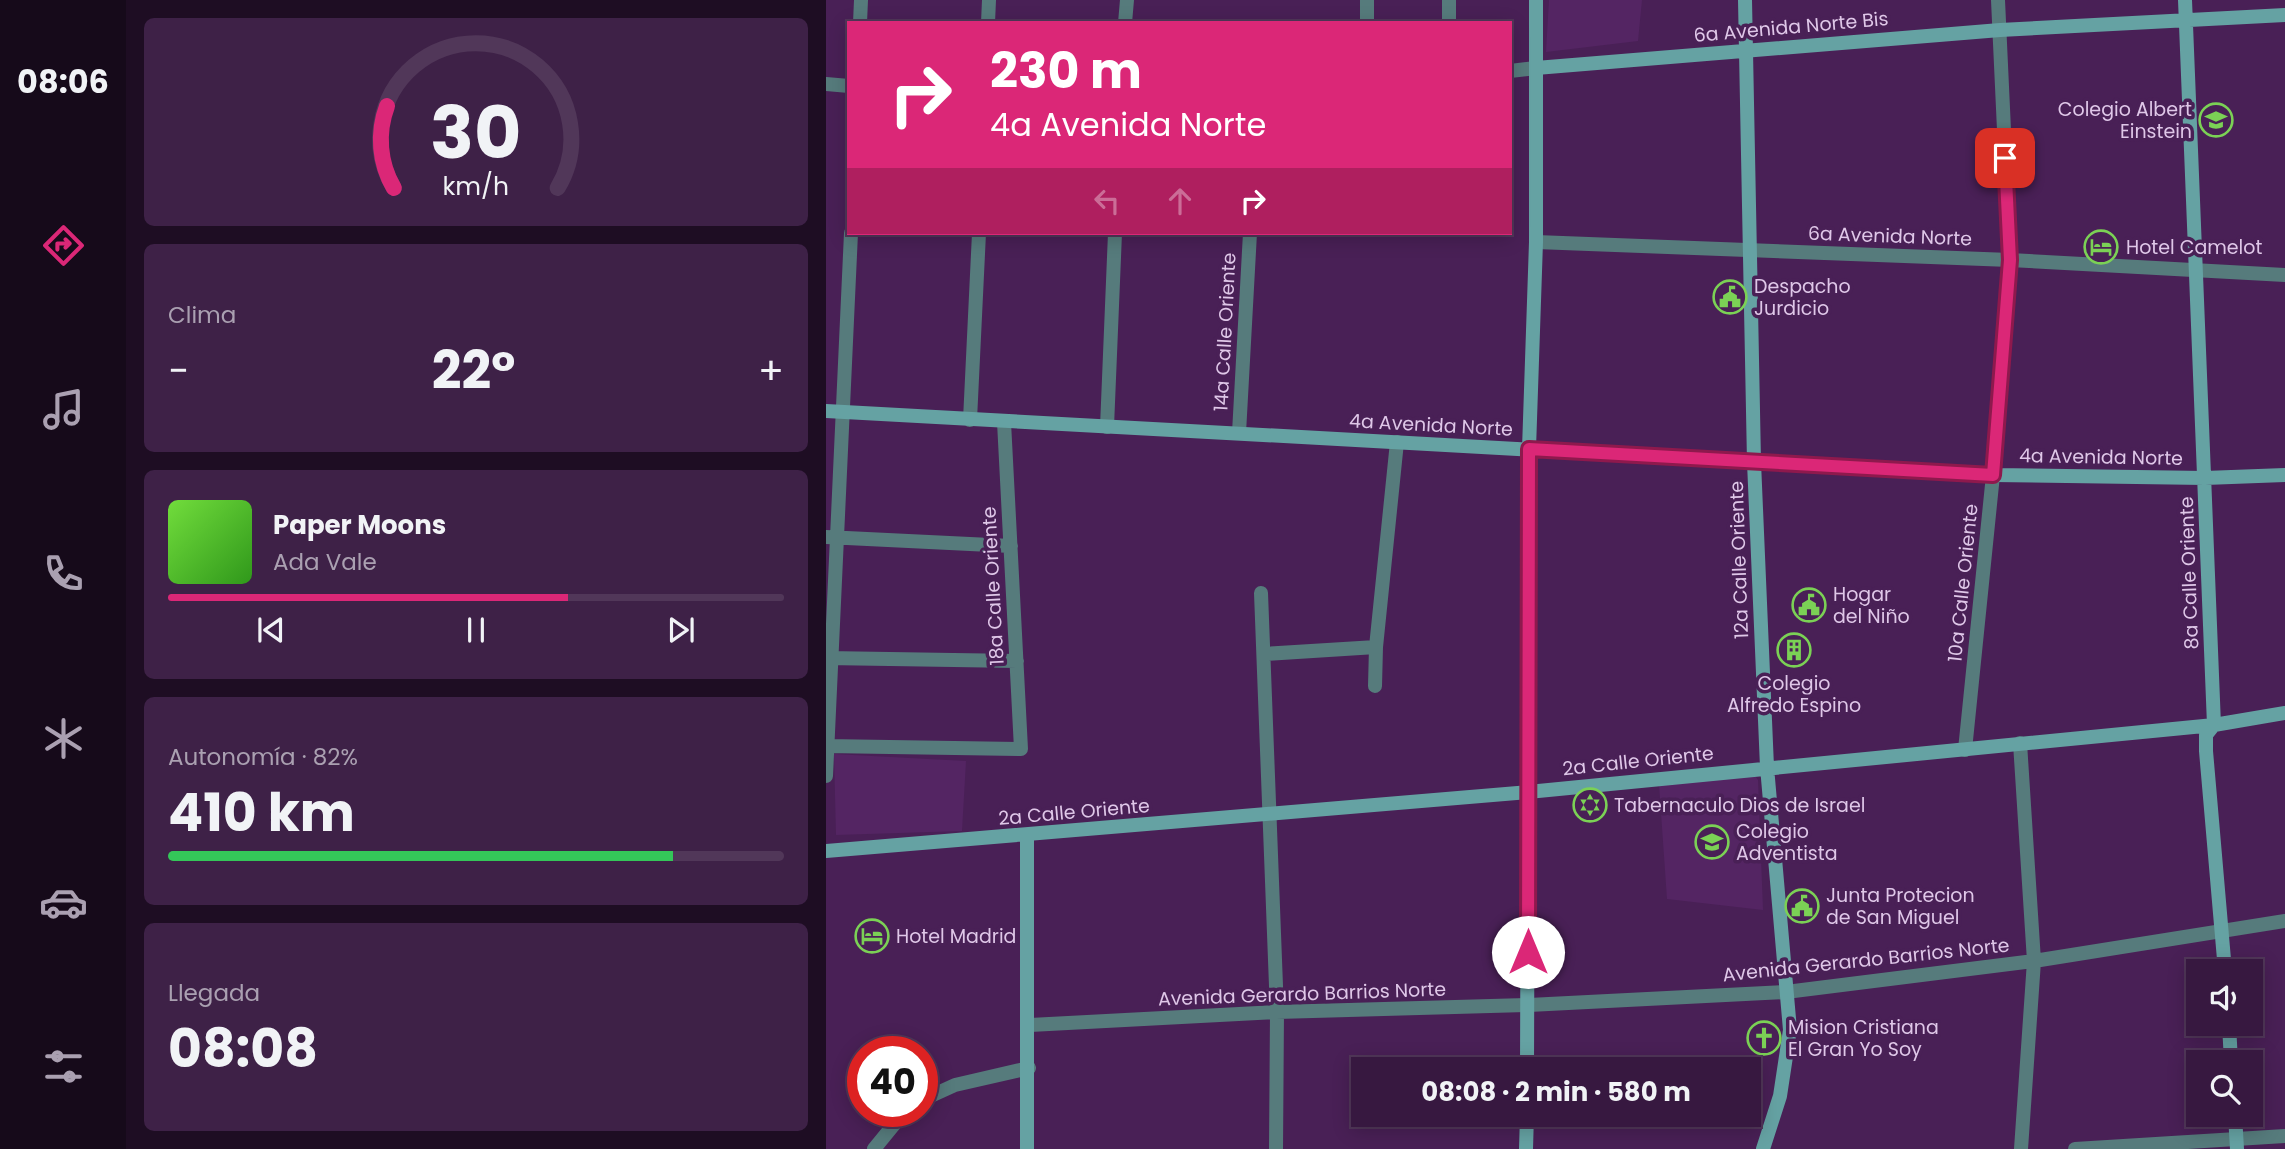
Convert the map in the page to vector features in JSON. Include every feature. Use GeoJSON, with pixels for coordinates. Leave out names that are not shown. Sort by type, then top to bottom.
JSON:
{"type":"FeatureCollection","features":[{"type":"Feature","properties":{"kind":"street"},"geometry":{"type":"LineString","coordinates":[[860,21],[861,0]]}},
{"type":"Feature","properties":{"kind":"street"},"geometry":{"type":"LineString","coordinates":[[988,21],[989,0]]}},
{"type":"Feature","properties":{"kind":"street"},"geometry":{"type":"LineString","coordinates":[[1125,21],[1127,0]]}},
{"type":"Feature","properties":{"kind":"street"},"geometry":{"type":"LineString","coordinates":[[1367,0],[1367,21]]}},
{"type":"Feature","properties":{"kind":"street"},"geometry":{"type":"LineString","coordinates":[[1449,0],[1449,21]]}},
{"type":"Feature","properties":{"kind":"street"},"geometry":{"type":"LineString","coordinates":[[1527,1057],[1529,449],[1536,242],[1536,0]]}},
{"type":"Feature","properties":{"kind":"street","name":"12a Calle Oriente"},"geometry":{"type":"LineString","coordinates":[[1745,0],[1754,462],[1767,767],[1790,1030],[1780,1096],[1763,1149]]}},
{"type":"Feature","properties":{"kind":"street","name":"10a Calle Oriente"},"geometry":{"type":"LineString","coordinates":[[1965,750],[1993,475],[2010,260],[1998,0]]}},
{"type":"Feature","properties":{"kind":"street","name":"8a Calle Oriente"},"geometry":{"type":"LineString","coordinates":[[2185,0],[2214,725],[2206,735],[2206,751],[2224,959]]}},
{"type":"Feature","properties":{"kind":"street","name":"6a Avenida Norte Bis"},"geometry":{"type":"LineString","coordinates":[[1512,71],[2000,30],[2285,15]]}},
{"type":"Feature","properties":{"kind":"street"},"geometry":{"type":"LineString","coordinates":[[826,84],[847,86]]}},
{"type":"Feature","properties":{"kind":"street"},"geometry":{"type":"LineString","coordinates":[[826,776],[831,537],[843,412],[851,235]]}},
{"type":"Feature","properties":{"kind":"street"},"geometry":{"type":"LineString","coordinates":[[971,420],[979,235]]}},
{"type":"Feature","properties":{"kind":"street"},"geometry":{"type":"LineString","coordinates":[[1107,427],[1115,235]]}},
{"type":"Feature","properties":{"kind":"street","name":"14a Calle Oriente"},"geometry":{"type":"LineString","coordinates":[[1239,433],[1250,235]]}},
{"type":"Feature","properties":{"kind":"street","name":"6a Avenida Norte"},"geometry":{"type":"LineString","coordinates":[[1536,242],[2010,260],[2285,275]]}},
{"type":"Feature","properties":{"kind":"street","name":"4a Avenida Norte"},"geometry":{"type":"LineString","coordinates":[[826,411],[1993,475],[2205,478],[2285,475]]}},
{"type":"Feature","properties":{"kind":"street","name":"18a Calle Oriente"},"geometry":{"type":"LineString","coordinates":[[827,746],[1021,749],[1004,422]]}},
{"type":"Feature","properties":{"kind":"street"},"geometry":{"type":"LineString","coordinates":[[1375,686],[1394,442]]}},
{"type":"Feature","properties":{"kind":"street"},"geometry":{"type":"LineString","coordinates":[[831,537],[1011,546]]}},
{"type":"Feature","properties":{"kind":"street"},"geometry":{"type":"LineString","coordinates":[[1261,593],[1277,1012],[1276,1149]]}},
{"type":"Feature","properties":{"kind":"street"},"geometry":{"type":"LineString","coordinates":[[1264,654],[1376,647]]}},
{"type":"Feature","properties":{"kind":"street"},"geometry":{"type":"LineString","coordinates":[[829,658],[1017,661]]}},
{"type":"Feature","properties":{"kind":"street","name":"2a Calle Oriente"},"geometry":{"type":"LineString","coordinates":[[826,850],[1528,792],[2214,725],[2285,713]]}},
{"type":"Feature","properties":{"kind":"street"},"geometry":{"type":"LineString","coordinates":[[2020,743],[2034,961],[2021,1149]]}},
{"type":"Feature","properties":{"kind":"street"},"geometry":{"type":"LineString","coordinates":[[1027,835],[1031,1148]]}},
{"type":"Feature","properties":{"kind":"street","name":"Avenida Gerardo Barrios Norte"},"geometry":{"type":"LineString","coordinates":[[1030,1025],[1277,1012],[1528,1005],[1786,992],[2034,961],[2285,921]]}},
{"type":"Feature","properties":{"kind":"street"},"geometry":{"type":"LineString","coordinates":[[938,1093],[954,1086],[1029,1068]]}},
{"type":"Feature","properties":{"kind":"street"},"geometry":{"type":"LineString","coordinates":[[874,1149],[892,1127]]}},
{"type":"Feature","properties":{"kind":"street"},"geometry":{"type":"LineString","coordinates":[[1526,1149],[1527,1127]]}},
{"type":"Feature","properties":{"kind":"street"},"geometry":{"type":"LineString","coordinates":[[2075,1149],[2237,1144],[2285,1136]]}},
{"type":"Feature","properties":{"kind":"shaded area"},"geometry":{"type":"Polygon","coordinates":[[[1549,0],[1642,0],[1638,41],[1546,52],[1549,0]]]}},
{"type":"Feature","properties":{"kind":"shaded area"},"geometry":{"type":"Polygon","coordinates":[[[834,754],[966,761],[962,831],[836,835],[834,754]]]}},
{"type":"Feature","properties":{"kind":"shaded area","name":"Colegio Adventista"},"geometry":{"type":"Polygon","coordinates":[[[1753,773],[1758,780],[1763,910],[1667,899],[1659,784],[1753,773]]]}},
{"type":"Feature","properties":{"kind":"place","name":"Colegio Albert Einstein"},"geometry":{"type":"Point","coordinates":[2216,120]}},
{"type":"Feature","properties":{"kind":"place","name":"Hotel Camelot"},"geometry":{"type":"Point","coordinates":[2101,247]}},
{"type":"Feature","properties":{"kind":"place","name":"Despacho Jurdicio"},"geometry":{"type":"Point","coordinates":[1730,297]}},
{"type":"Feature","properties":{"kind":"place","name":"Hogar del Niño"},"geometry":{"type":"Point","coordinates":[1809,605]}},
{"type":"Feature","properties":{"kind":"place","name":"Colegio Alfredo Espino"},"geometry":{"type":"Point","coordinates":[1794,650]}},
{"type":"Feature","properties":{"kind":"place","name":"Tabernaculo Dios de Israel"},"geometry":{"type":"Point","coordinates":[1590,805]}},
{"type":"Feature","properties":{"kind":"place","name":"Colegio Adventista"},"geometry":{"type":"Point","coordinates":[1712,842]}},
{"type":"Feature","properties":{"kind":"place","name":"Junta Protecion de San Miguel"},"geometry":{"type":"Point","coordinates":[1802,906]}},
{"type":"Feature","properties":{"kind":"place","name":"Hotel Madrid"},"geometry":{"type":"Point","coordinates":[872,936]}},
{"type":"Feature","properties":{"kind":"place","name":"Mision Cristiana El Gran Yo Soy"},"geometry":{"type":"Point","coordinates":[1764,1038]}},
{"type":"Feature","properties":{"kind":"route"},"geometry":{"type":"LineString","coordinates":[[1528,952],[1529,449],[1993,475],[2010,260],[2005,158]]}}]}
